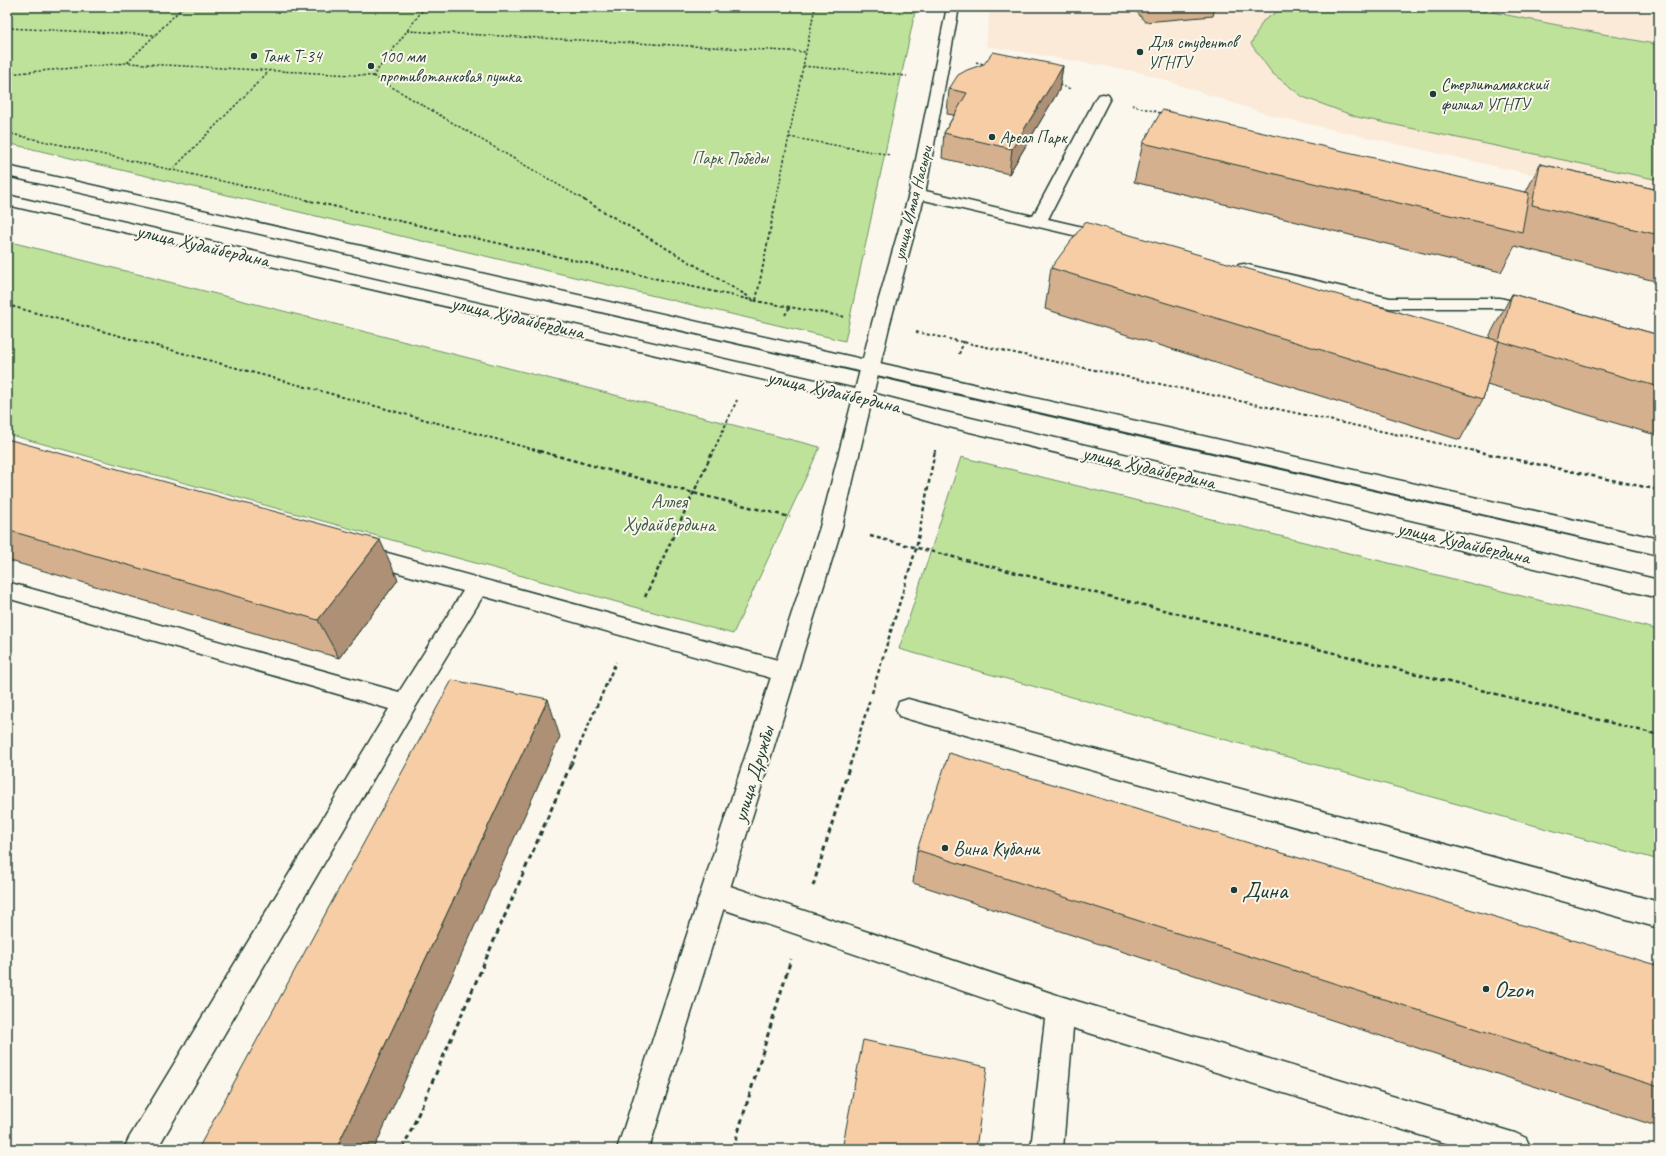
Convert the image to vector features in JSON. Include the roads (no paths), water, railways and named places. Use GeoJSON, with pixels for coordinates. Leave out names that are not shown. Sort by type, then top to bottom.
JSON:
{"type":"FeatureCollection","features":[{"type":"Feature","properties":{"kind":"main road","name":"улица Имая Насыри"},"geometry":{"type":"LineString","coordinates":[[864,397],[880,323],[917,194],[953,7]]}},
{"type":"Feature","properties":{"kind":"main road"},"geometry":{"type":"LineString","coordinates":[[1038,223],[1103,98]]}},
{"type":"Feature","properties":{"kind":"main road","name":"улица Худайбердина"},"geometry":{"type":"LineString","coordinates":[[7,171],[767,345],[949,384],[1659,547]]}},
{"type":"Feature","properties":{"kind":"main road"},"geometry":{"type":"LineString","coordinates":[[917,194],[1123,242]]}},
{"type":"Feature","properties":{"kind":"main road","name":"улица Худайбердина"},"geometry":{"type":"LineString","coordinates":[[7,200],[864,397],[941,418],[1659,589]]}},
{"type":"Feature","properties":{"kind":"main road"},"geometry":{"type":"LineString","coordinates":[[1230,266],[1390,303],[1500,303],[1553,316]]}},
{"type":"Feature","properties":{"kind":"main road","name":"улица Дружбы"},"geometry":{"type":"LineString","coordinates":[[633,1149],[831,527],[864,397]]}},
{"type":"Feature","properties":{"kind":"main road"},"geometry":{"type":"LineString","coordinates":[[339,548],[785,672]]}},
{"type":"Feature","properties":{"kind":"main road"},"geometry":{"type":"LineString","coordinates":[[140,1149],[405,704],[478,586]]}},
{"type":"Feature","properties":{"kind":"main road"},"geometry":{"type":"LineString","coordinates":[[7,591],[405,704]]}},
{"type":"Feature","properties":{"kind":"main road"},"geometry":{"type":"LineString","coordinates":[[908,709],[1659,915]]}},
{"type":"Feature","properties":{"kind":"main road"},"geometry":{"type":"LineString","coordinates":[[715,894],[1060,1010],[1515,1149]]}},
{"type":"Feature","properties":{"kind":"main road"},"geometry":{"type":"LineString","coordinates":[[1047,1149],[1060,1010]]}},
{"type":"Feature","properties":{"kind":"place","name":"Для студентов УГНТУ"},"geometry":{"type":"Point","coordinates":[1140,52]}},
{"type":"Feature","properties":{"kind":"place","name":"Танк Т-34"},"geometry":{"type":"Point","coordinates":[254,56]}},
{"type":"Feature","properties":{"kind":"place","name":"100 мм противотанковая пушка"},"geometry":{"type":"Point","coordinates":[371,66]}},
{"type":"Feature","properties":{"kind":"place","name":"Стерлитамакский филиал УГНТУ"},"geometry":{"type":"Point","coordinates":[1433,94]}},
{"type":"Feature","properties":{"kind":"place","name":"Ареал Парк"},"geometry":{"type":"Point","coordinates":[992,137]}},
{"type":"Feature","properties":{"kind":"place","name":"Вина Кубани"},"geometry":{"type":"Point","coordinates":[945,848]}},
{"type":"Feature","properties":{"kind":"place","name":"Дина"},"geometry":{"type":"Point","coordinates":[1234,890]}},
{"type":"Feature","properties":{"kind":"place","name":"Ozon"},"geometry":{"type":"Point","coordinates":[1486,989]}},
{"type":"Feature","properties":{"kind":"park label","name":"Парк Победы"},"geometry":{"type":"Point","coordinates":[730,158]}},
{"type":"Feature","properties":{"kind":"park label","name":"Аллея Худайбердина"},"geometry":{"type":"Point","coordinates":[669,512]}}]}
